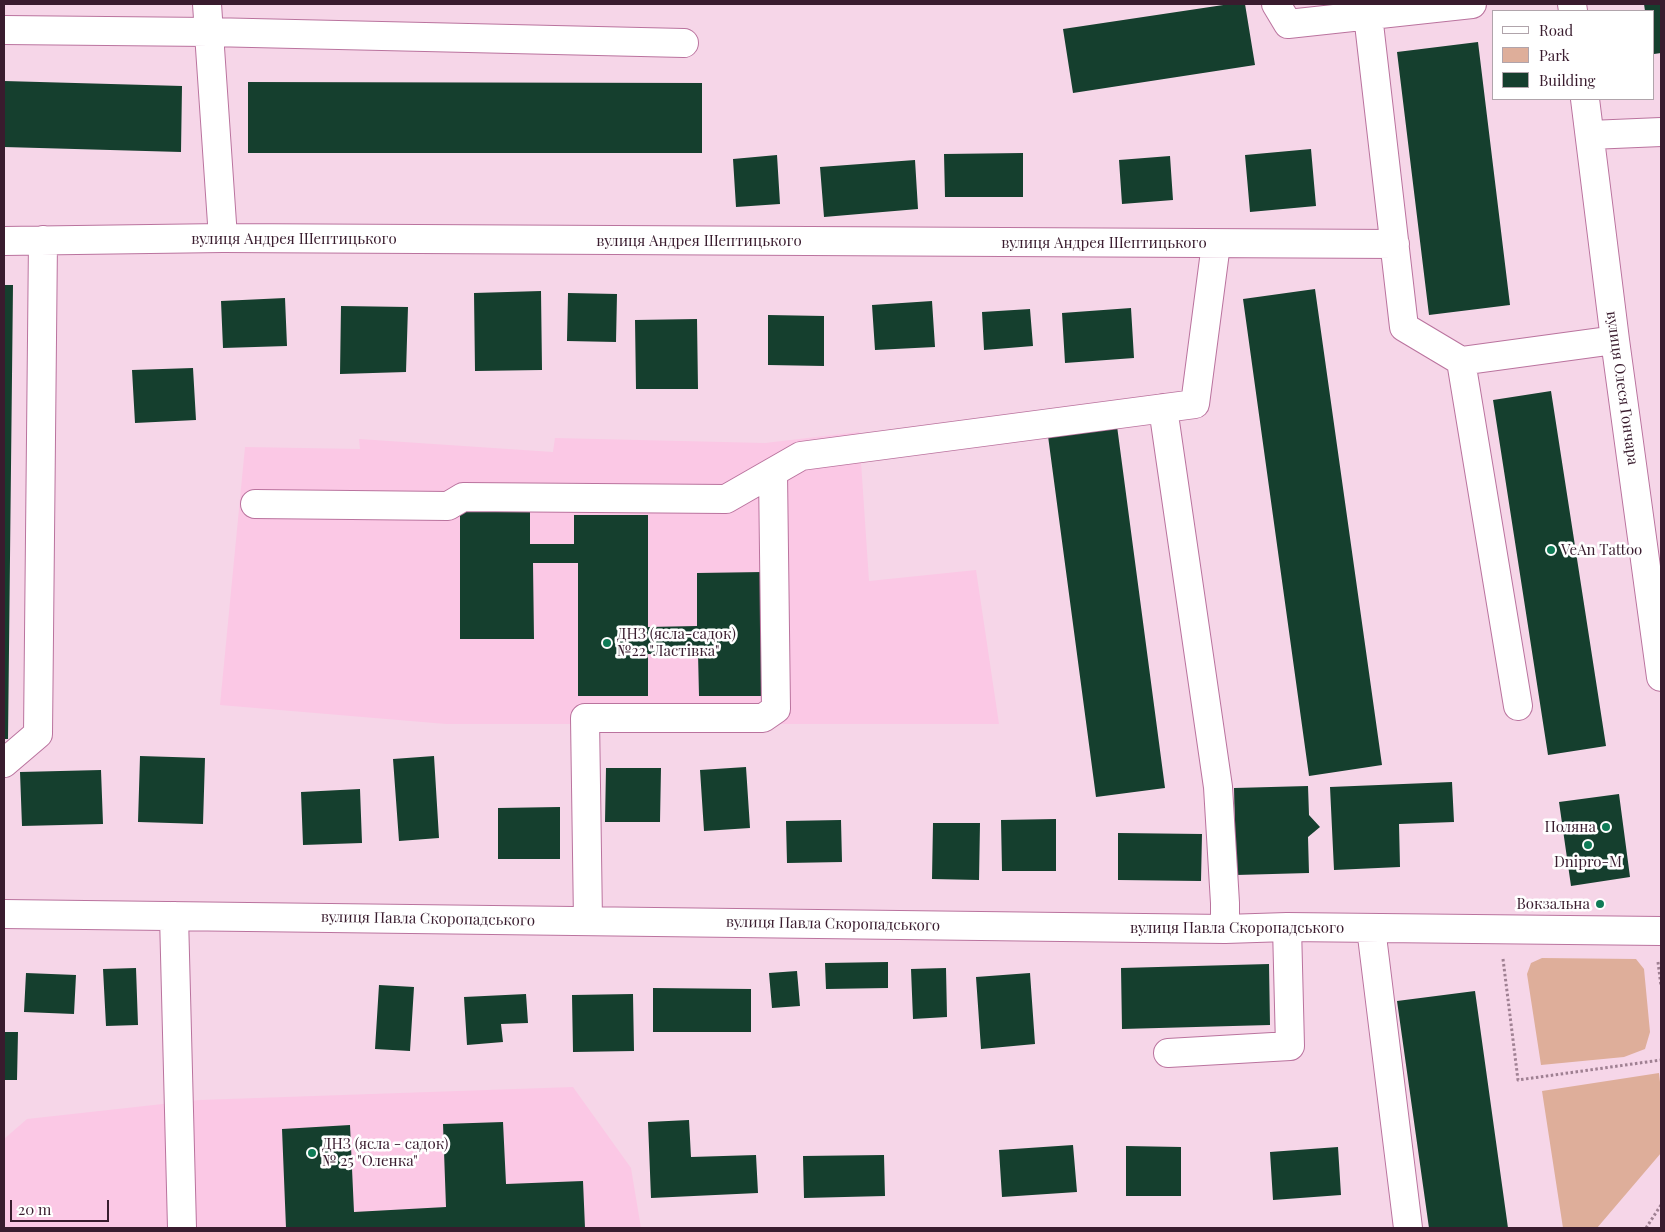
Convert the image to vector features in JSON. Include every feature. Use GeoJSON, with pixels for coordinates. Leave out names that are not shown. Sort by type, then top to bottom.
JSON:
{"type":"FeatureCollection","features":[{"type":"Feature","properties":{"kind":"street"},"geometry":{"type":"LineString","coordinates":[[207,4],[222,238]]}},
{"type":"Feature","properties":{"kind":"street"},"geometry":{"type":"LineString","coordinates":[[1282,14],[1368,15],[1472,4]]}},
{"type":"Feature","properties":{"kind":"street"},"geometry":{"type":"LineString","coordinates":[[1368,15],[1404,327],[1462,361],[1615,340]]}},
{"type":"Feature","properties":{"kind":"street"},"geometry":{"type":"LineString","coordinates":[[4,30],[209,32],[684,43]]}},
{"type":"Feature","properties":{"kind":"street","name":"вулиця Олеся Гончара"},"geometry":{"type":"LineString","coordinates":[[1585,100],[1615,340],[1661,677]]}},
{"type":"Feature","properties":{"kind":"street"},"geometry":{"type":"LineString","coordinates":[[1590,135],[1661,132]]}},
{"type":"Feature","properties":{"kind":"street","name":"вулиця Андрея Шептицького"},"geometry":{"type":"LineString","coordinates":[[4,241],[222,238],[1395,244]]}},
{"type":"Feature","properties":{"kind":"street"},"geometry":{"type":"LineString","coordinates":[[4,763],[38,734],[43,240]]}},
{"type":"Feature","properties":{"kind":"street"},"geometry":{"type":"LineString","coordinates":[[255,504],[448,506],[464,497],[726,499],[801,456],[1195,404],[1216,244]]}},
{"type":"Feature","properties":{"kind":"street"},"geometry":{"type":"LineString","coordinates":[[1462,361],[1518,706]]}},
{"type":"Feature","properties":{"kind":"street"},"geometry":{"type":"LineString","coordinates":[[1163,408],[1218,787],[1226,929]]}},
{"type":"Feature","properties":{"kind":"street"},"geometry":{"type":"LineString","coordinates":[[588,921],[585,718],[763,718],[776,710],[773,473]]}},
{"type":"Feature","properties":{"kind":"street","name":"вулиця Павла Скоропадського"},"geometry":{"type":"LineString","coordinates":[[4,914],[1226,929],[1286,927],[1661,931]]}},
{"type":"Feature","properties":{"kind":"street"},"geometry":{"type":"LineString","coordinates":[[174,916],[182,1228]]}},
{"type":"Feature","properties":{"kind":"street"},"geometry":{"type":"LineString","coordinates":[[1168,1053],[1290,1046],[1286,927]]}},
{"type":"Feature","properties":{"kind":"street"},"geometry":{"type":"LineString","coordinates":[[1371,928],[1408,1228]]}},
{"type":"Feature","properties":{"kind":"path"},"geometry":{"type":"LineString","coordinates":[[1502,952],[1518,1080],[1661,1060]]}},
{"type":"Feature","properties":{"kind":"path"},"geometry":{"type":"LineString","coordinates":[[1658,958],[1661,986]]}},
{"type":"Feature","properties":{"kind":"path"},"geometry":{"type":"LineString","coordinates":[[1646,1228],[1661,1205]]}},
{"type":"Feature","properties":{"kind":"shaded area","name":"ДНЗ (ясла-садок) №22 \"Ластівка\""},"geometry":{"type":"Polygon","coordinates":[[[859,432],[869,581],[976,570],[999,724],[446,724],[220,705],[245,447],[360,449],[359,439],[553,452],[555,438],[765,443],[859,432]]]}},
{"type":"Feature","properties":{"kind":"shaded area","name":"ДНЗ (ясла - садок) № 25 \"Оленка\""},"geometry":{"type":"Polygon","coordinates":[[[573,1087],[631,1168],[641,1228],[4,1228],[4,1139],[27,1119],[199,1100],[573,1087]]]}},
{"type":"Feature","properties":{"kind":"green space"},"geometry":{"type":"Polygon","coordinates":[[[1542,958],[1636,959],[1644,969],[1650,1032],[1645,1049],[1624,1057],[1541,1065],[1527,974],[1531,963],[1542,958]]]}},
{"type":"Feature","properties":{"kind":"green space"},"geometry":{"type":"Polygon","coordinates":[[[1659,1073],[1661,1091],[1661,1153],[1597,1228],[1563,1228],[1542,1091],[1659,1073]]]}},
{"type":"Feature","properties":{"kind":"building"},"geometry":{"type":"Polygon","coordinates":[[[1230,4],[1245,4],[1255,65],[1073,93],[1063,29],[1230,4]]]}},
{"type":"Feature","properties":{"kind":"building"},"geometry":{"type":"Polygon","coordinates":[[[1644,4],[1661,4],[1661,53],[1655,54],[1655,10],[1645,10],[1644,4]]]}},
{"type":"Feature","properties":{"kind":"building"},"geometry":{"type":"Polygon","coordinates":[[[1478,42],[1510,305],[1429,315],[1397,52],[1478,42]]]}},
{"type":"Feature","properties":{"kind":"building"},"geometry":{"type":"Polygon","coordinates":[[[4,81],[182,86],[181,152],[4,147],[4,81]]]}},
{"type":"Feature","properties":{"kind":"building"},"geometry":{"type":"Polygon","coordinates":[[[248,82],[702,83],[702,153],[248,153],[248,82]]]}},
{"type":"Feature","properties":{"kind":"building"},"geometry":{"type":"Polygon","coordinates":[[[1311,149],[1316,206],[1250,212],[1245,155],[1311,149]]]}},
{"type":"Feature","properties":{"kind":"building"},"geometry":{"type":"Polygon","coordinates":[[[1023,153],[1023,197],[945,197],[944,154],[1023,153]]]}},
{"type":"Feature","properties":{"kind":"building"},"geometry":{"type":"Polygon","coordinates":[[[777,155],[780,204],[736,207],[733,159],[777,155]]]}},
{"type":"Feature","properties":{"kind":"building"},"geometry":{"type":"Polygon","coordinates":[[[1170,156],[1173,200],[1122,204],[1119,160],[1170,156]]]}},
{"type":"Feature","properties":{"kind":"building"},"geometry":{"type":"Polygon","coordinates":[[[915,160],[918,209],[824,217],[820,167],[915,160]]]}},
{"type":"Feature","properties":{"kind":"building"},"geometry":{"type":"Polygon","coordinates":[[[4,285],[13,285],[8,739],[4,739],[4,285]]]}},
{"type":"Feature","properties":{"kind":"building"},"geometry":{"type":"Polygon","coordinates":[[[1315,289],[1382,765],[1309,776],[1243,299],[1315,289]]]}},
{"type":"Feature","properties":{"kind":"building"},"geometry":{"type":"Polygon","coordinates":[[[541,291],[542,370],[475,371],[474,293],[541,291]]]}},
{"type":"Feature","properties":{"kind":"building"},"geometry":{"type":"Polygon","coordinates":[[[568,293],[617,294],[616,342],[567,341],[568,293]]]}},
{"type":"Feature","properties":{"kind":"building"},"geometry":{"type":"Polygon","coordinates":[[[285,298],[287,346],[223,348],[221,301],[285,298]]]}},
{"type":"Feature","properties":{"kind":"building"},"geometry":{"type":"Polygon","coordinates":[[[932,301],[935,347],[875,350],[872,305],[932,301]]]}},
{"type":"Feature","properties":{"kind":"building"},"geometry":{"type":"Polygon","coordinates":[[[341,306],[408,307],[406,372],[340,374],[341,306]]]}},
{"type":"Feature","properties":{"kind":"building"},"geometry":{"type":"Polygon","coordinates":[[[1131,308],[1134,358],[1065,363],[1062,313],[1131,308]]]}},
{"type":"Feature","properties":{"kind":"building"},"geometry":{"type":"Polygon","coordinates":[[[1030,309],[1033,346],[984,350],[982,312],[1030,309]]]}},
{"type":"Feature","properties":{"kind":"building"},"geometry":{"type":"Polygon","coordinates":[[[768,315],[824,316],[824,366],[768,365],[768,315]]]}},
{"type":"Feature","properties":{"kind":"building"},"geometry":{"type":"Polygon","coordinates":[[[697,319],[698,389],[636,389],[635,320],[697,319]]]}},
{"type":"Feature","properties":{"kind":"building"},"geometry":{"type":"Polygon","coordinates":[[[193,368],[196,420],[135,423],[132,370],[193,368]]]}},
{"type":"Feature","properties":{"kind":"building"},"geometry":{"type":"Polygon","coordinates":[[[1551,391],[1606,746],[1548,755],[1493,400],[1551,391]]]}},
{"type":"Feature","properties":{"kind":"building"},"geometry":{"type":"Polygon","coordinates":[[[1117,426],[1165,788],[1096,797],[1048,436],[1117,426]]]}},
{"type":"Feature","properties":{"kind":"building"},"geometry":{"type":"Polygon","coordinates":[[[530,506],[530,544],[574,544],[574,515],[648,515],[648,627],[697,626],[697,573],[763,572],[763,696],[699,696],[698,653],[648,654],[648,696],[578,696],[578,563],[533,563],[534,639],[460,639],[460,507],[530,506]]]}},
{"type":"Feature","properties":{"kind":"building"},"geometry":{"type":"Polygon","coordinates":[[[140,756],[205,758],[203,824],[138,822],[140,756]]]}},
{"type":"Feature","properties":{"kind":"building"},"geometry":{"type":"Polygon","coordinates":[[[434,756],[439,838],[399,841],[393,759],[434,756]]]}},
{"type":"Feature","properties":{"kind":"building"},"geometry":{"type":"Polygon","coordinates":[[[746,767],[750,828],[704,831],[700,770],[746,767]]]}},
{"type":"Feature","properties":{"kind":"building"},"geometry":{"type":"Polygon","coordinates":[[[606,768],[661,768],[660,822],[605,822],[606,768]]]}},
{"type":"Feature","properties":{"kind":"building"},"geometry":{"type":"Polygon","coordinates":[[[101,770],[103,824],[22,826],[20,772],[101,770]]]}},
{"type":"Feature","properties":{"kind":"building"},"geometry":{"type":"Polygon","coordinates":[[[1452,782],[1454,822],[1399,824],[1400,867],[1334,870],[1330,787],[1452,782]]]}},
{"type":"Feature","properties":{"kind":"building"},"geometry":{"type":"Polygon","coordinates":[[[1308,786],[1309,815],[1320,827],[1308,837],[1309,873],[1236,875],[1234,788],[1308,786]]]}},
{"type":"Feature","properties":{"kind":"building"},"geometry":{"type":"Polygon","coordinates":[[[360,789],[362,843],[303,845],[301,792],[360,789]]]}},
{"type":"Feature","properties":{"kind":"building"},"geometry":{"type":"Polygon","coordinates":[[[1619,794],[1630,877],[1571,886],[1559,802],[1619,794]]]}},
{"type":"Feature","properties":{"kind":"building"},"geometry":{"type":"Polygon","coordinates":[[[560,807],[560,859],[498,859],[498,808],[560,807]]]}},
{"type":"Feature","properties":{"kind":"building"},"geometry":{"type":"Polygon","coordinates":[[[1056,819],[1056,871],[1002,871],[1001,820],[1056,819]]]}},
{"type":"Feature","properties":{"kind":"building"},"geometry":{"type":"Polygon","coordinates":[[[841,820],[842,862],[787,863],[786,821],[841,820]]]}},
{"type":"Feature","properties":{"kind":"building"},"geometry":{"type":"Polygon","coordinates":[[[933,823],[980,823],[979,880],[932,879],[933,823]]]}},
{"type":"Feature","properties":{"kind":"building"},"geometry":{"type":"Polygon","coordinates":[[[1118,833],[1202,834],[1201,881],[1118,880],[1118,833]]]}},
{"type":"Feature","properties":{"kind":"building"},"geometry":{"type":"Polygon","coordinates":[[[888,962],[888,988],[826,989],[825,963],[888,962]]]}},
{"type":"Feature","properties":{"kind":"building"},"geometry":{"type":"Polygon","coordinates":[[[1269,964],[1270,1025],[1122,1029],[1121,968],[1269,964]]]}},
{"type":"Feature","properties":{"kind":"building"},"geometry":{"type":"Polygon","coordinates":[[[136,968],[138,1025],[106,1026],[103,969],[136,968]]]}},
{"type":"Feature","properties":{"kind":"building"},"geometry":{"type":"Polygon","coordinates":[[[946,968],[947,1017],[913,1019],[911,969],[946,968]]]}},
{"type":"Feature","properties":{"kind":"building"},"geometry":{"type":"Polygon","coordinates":[[[797,971],[800,1006],[772,1008],[769,973],[797,971]]]}},
{"type":"Feature","properties":{"kind":"building"},"geometry":{"type":"Polygon","coordinates":[[[26,973],[76,975],[74,1014],[24,1012],[26,973]]]}},
{"type":"Feature","properties":{"kind":"building"},"geometry":{"type":"Polygon","coordinates":[[[1030,973],[1035,1044],[981,1049],[976,977],[1030,973]]]}},
{"type":"Feature","properties":{"kind":"building"},"geometry":{"type":"Polygon","coordinates":[[[379,985],[414,987],[410,1051],[375,1049],[379,985]]]}},
{"type":"Feature","properties":{"kind":"building"},"geometry":{"type":"Polygon","coordinates":[[[653,988],[751,989],[751,1032],[653,1032],[653,988]]]}},
{"type":"Feature","properties":{"kind":"building"},"geometry":{"type":"Polygon","coordinates":[[[1475,991],[1508,1228],[1429,1228],[1397,1001],[1475,991]]]}},
{"type":"Feature","properties":{"kind":"building"},"geometry":{"type":"Polygon","coordinates":[[[526,994],[528,1023],[501,1024],[503,1042],[467,1045],[464,997],[526,994]]]}},
{"type":"Feature","properties":{"kind":"building"},"geometry":{"type":"Polygon","coordinates":[[[633,994],[634,1051],[573,1052],[572,995],[633,994]]]}},
{"type":"Feature","properties":{"kind":"building"},"geometry":{"type":"Polygon","coordinates":[[[4,1032],[18,1032],[17,1080],[4,1080],[4,1032]]]}},
{"type":"Feature","properties":{"kind":"building"},"geometry":{"type":"Polygon","coordinates":[[[689,1120],[691,1157],[756,1155],[758,1193],[651,1198],[648,1122],[689,1120]]]}},
{"type":"Feature","properties":{"kind":"building"},"geometry":{"type":"Polygon","coordinates":[[[503,1122],[506,1184],[583,1181],[585,1228],[286,1228],[282,1129],[350,1125],[354,1212],[446,1207],[443,1124],[503,1122]]]}},
{"type":"Feature","properties":{"kind":"building"},"geometry":{"type":"Polygon","coordinates":[[[1073,1145],[1077,1192],[1002,1197],[999,1150],[1073,1145]]]}},
{"type":"Feature","properties":{"kind":"building"},"geometry":{"type":"Polygon","coordinates":[[[1126,1146],[1181,1147],[1181,1196],[1126,1196],[1126,1146]]]}},
{"type":"Feature","properties":{"kind":"building"},"geometry":{"type":"Polygon","coordinates":[[[1338,1147],[1341,1195],[1273,1200],[1270,1152],[1338,1147]]]}},
{"type":"Feature","properties":{"kind":"building"},"geometry":{"type":"Polygon","coordinates":[[[884,1155],[885,1196],[804,1198],[803,1156],[884,1155]]]}},
{"type":"Feature","properties":{"kind":"place","name":"VeAn Tattoo"},"geometry":{"type":"Point","coordinates":[1551,550]}},
{"type":"Feature","properties":{"kind":"place","name":"ДНЗ (ясла-садок) №22 \"Ластівка\""},"geometry":{"type":"Point","coordinates":[607,643]}},
{"type":"Feature","properties":{"kind":"place","name":"Поляна"},"geometry":{"type":"Point","coordinates":[1606,827]}},
{"type":"Feature","properties":{"kind":"place","name":"Dnipro-M"},"geometry":{"type":"Point","coordinates":[1588,845]}},
{"type":"Feature","properties":{"kind":"place","name":"Вокзальна"},"geometry":{"type":"Point","coordinates":[1600,904]}},
{"type":"Feature","properties":{"kind":"place","name":"ДНЗ (ясла - садок) № 25 \"Оленка\""},"geometry":{"type":"Point","coordinates":[312,1153]}}]}
